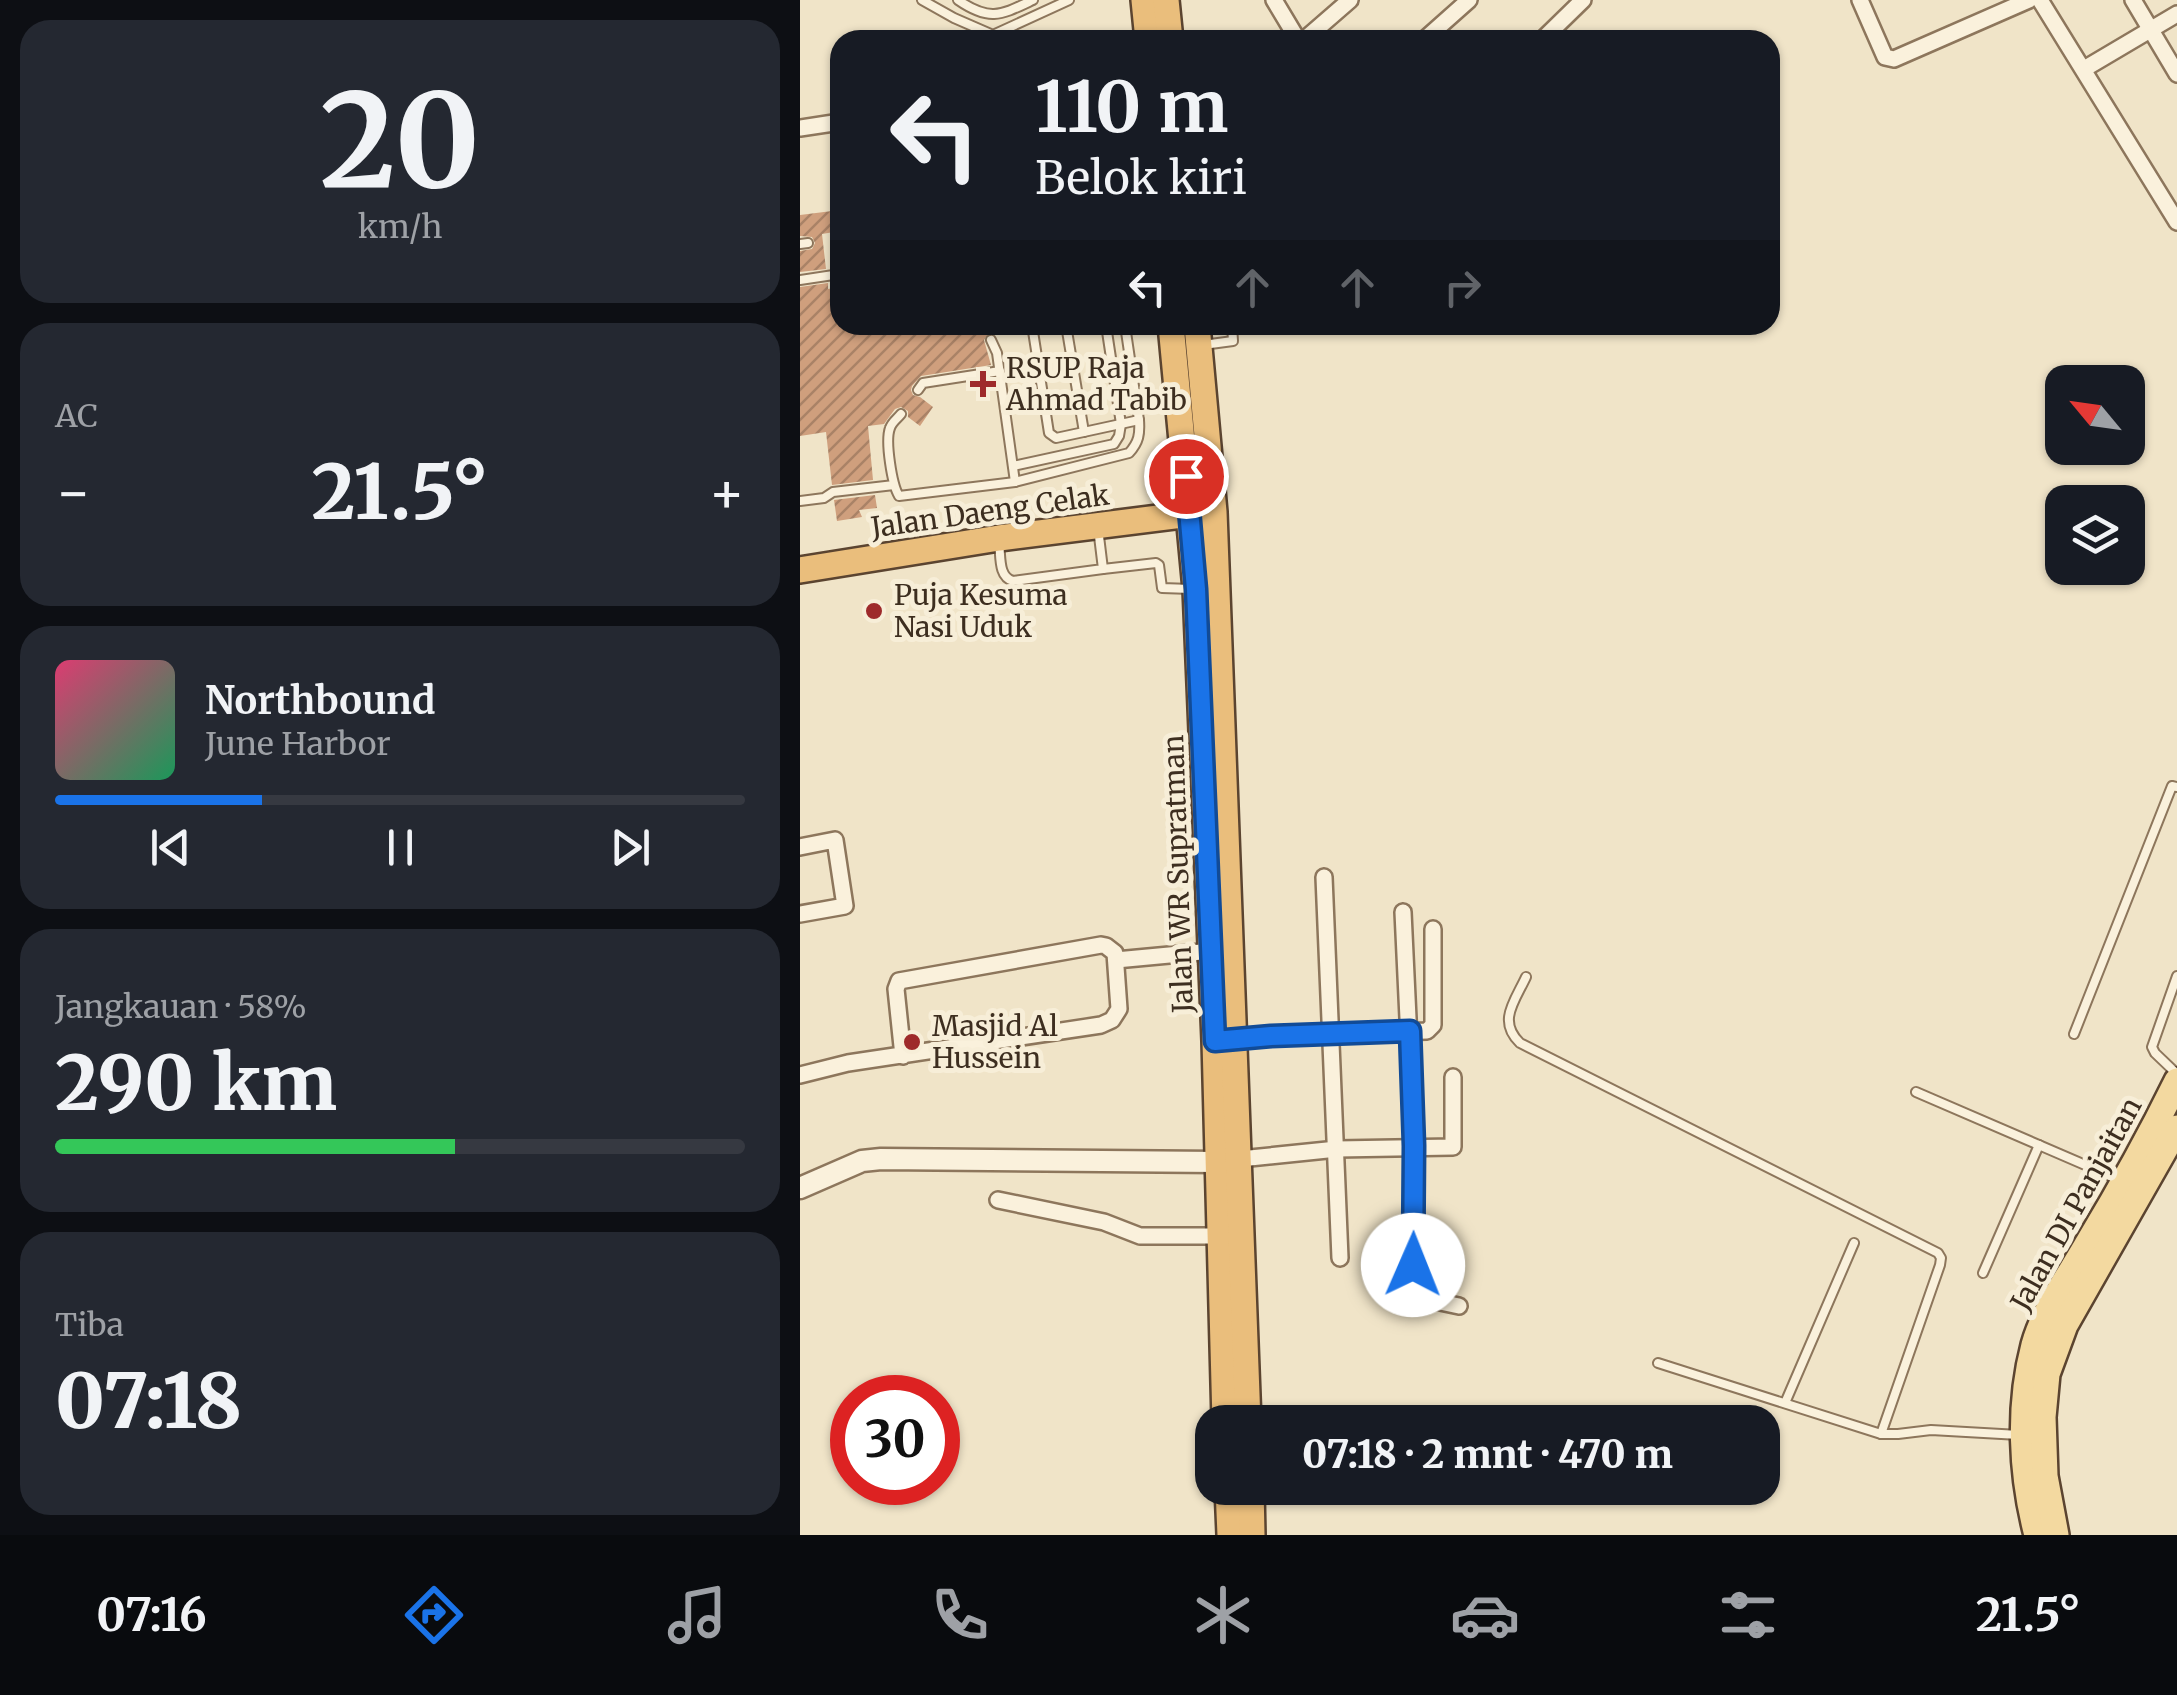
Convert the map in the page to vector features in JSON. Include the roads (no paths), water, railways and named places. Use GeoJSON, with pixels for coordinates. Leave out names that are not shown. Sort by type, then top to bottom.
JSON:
{"type":"FeatureCollection","features":[{"type":"Feature","properties":{"kind":"highway"},"geometry":{"type":"LineString","coordinates":[[1144,0],[1147,30]]}},
{"type":"Feature","properties":{"kind":"highway"},"geometry":{"type":"LineString","coordinates":[[1166,0],[1169,30]]}},
{"type":"Feature","properties":{"kind":"highway","name":"Jalan WR Supratman"},"geometry":{"type":"LineString","coordinates":[[1172,335],[1196,589],[1212,950],[1225,1040]]}},
{"type":"Feature","properties":{"kind":"highway","name":"Jalan WR Supratman"},"geometry":{"type":"LineString","coordinates":[[1198,335],[1214,512],[1228,1160],[1247,1405]]}},
{"type":"Feature","properties":{"kind":"highway","name":"Jalan Daeng Celak"},"geometry":{"type":"LineString","coordinates":[[800,570],[999,538],[1190,514]]}},
{"type":"Feature","properties":{"kind":"highway","name":"Jalan WR Supratman"},"geometry":{"type":"LineString","coordinates":[[1225,1405],[1221,1236],[1228,1160]]}},
{"type":"Feature","properties":{"kind":"highway"},"geometry":{"type":"LineString","coordinates":[[1229,1505],[1230,1535]]}},
{"type":"Feature","properties":{"kind":"highway"},"geometry":{"type":"LineString","coordinates":[[1251,1505],[1252,1535]]}},
{"type":"Feature","properties":{"kind":"main road","name":"Jalan DI Panjaitan"},"geometry":{"type":"LineString","coordinates":[[2037,1535],[2025,1481],[2023,1416],[2035,1341],[2177,1078]]}},
{"type":"Feature","properties":{"kind":"main road","name":"Jalan DI Panjaitan"},"geometry":{"type":"LineString","coordinates":[[2056,1535],[2046,1476],[2042,1416],[2047,1374],[2065,1325],[2177,1128]]}},
{"type":"Feature","properties":{"kind":"street"},"geometry":{"type":"LineString","coordinates":[[1274,0],[1294,30]]}},
{"type":"Feature","properties":{"kind":"street"},"geometry":{"type":"LineString","coordinates":[[1313,30],[1350,0]]}},
{"type":"Feature","properties":{"kind":"street"},"geometry":{"type":"LineString","coordinates":[[1435,30],[1469,0]]}},
{"type":"Feature","properties":{"kind":"street"},"geometry":{"type":"LineString","coordinates":[[1552,30],[1583,0]]}},
{"type":"Feature","properties":{"kind":"street"},"geometry":{"type":"LineString","coordinates":[[1860,0],[1885,56],[1894,59],[2029,0]]}},
{"type":"Feature","properties":{"kind":"street"},"geometry":{"type":"LineString","coordinates":[[2040,0],[2177,222]]}},
{"type":"Feature","properties":{"kind":"street"},"geometry":{"type":"LineString","coordinates":[[2133,0],[2177,74]]}},
{"type":"Feature","properties":{"kind":"street"},"geometry":{"type":"LineString","coordinates":[[2084,69],[2177,14]]}},
{"type":"Feature","properties":{"kind":"street"},"geometry":{"type":"LineString","coordinates":[[800,128],[830,124]]}},
{"type":"Feature","properties":{"kind":"street"},"geometry":{"type":"LineString","coordinates":[[800,847],[835,840],[845,906],[800,914]]}},
{"type":"Feature","properties":{"kind":"street"},"geometry":{"type":"LineString","coordinates":[[1324,877],[1340,1258]]}},
{"type":"Feature","properties":{"kind":"street"},"geometry":{"type":"LineString","coordinates":[[1402,912],[1414,1146],[1414,1286],[1421,1298],[1459,1306]]}},
{"type":"Feature","properties":{"kind":"street"},"geometry":{"type":"LineString","coordinates":[[1225,1040],[1427,1031],[1433,1025],[1433,929]]}},
{"type":"Feature","properties":{"kind":"street"},"geometry":{"type":"LineString","coordinates":[[800,1075],[848,1063],[903,1056],[1101,1025],[1112,1020],[1119,1009],[1115,953],[1101,945],[899,982],[896,989],[903,1056]]}},
{"type":"Feature","properties":{"kind":"street"},"geometry":{"type":"LineString","coordinates":[[1116,960],[1212,950]]}},
{"type":"Feature","properties":{"kind":"street"},"geometry":{"type":"LineString","coordinates":[[800,1188],[862,1161],[881,1159],[1228,1160],[1336,1150],[1453,1147],[1452,1077]]}},
{"type":"Feature","properties":{"kind":"street"},"geometry":{"type":"LineString","coordinates":[[998,1200],[1104,1222],[1140,1236],[1221,1236]]}},
{"type":"Feature","properties":{"kind":"lane"},"geometry":{"type":"LineString","coordinates":[[922,0],[982,30]]}},
{"type":"Feature","properties":{"kind":"lane"},"geometry":{"type":"LineString","coordinates":[[958,0],[992,16],[1033,0]]}},
{"type":"Feature","properties":{"kind":"lane"},"geometry":{"type":"LineString","coordinates":[[1004,30],[1069,0]]}},
{"type":"Feature","properties":{"kind":"lane"},"geometry":{"type":"LineString","coordinates":[[800,280],[830,276]]}},
{"type":"Feature","properties":{"kind":"lane"},"geometry":{"type":"LineString","coordinates":[[1034,335],[1049,433],[1056,438],[1140,420]]}},
{"type":"Feature","properties":{"kind":"lane"},"geometry":{"type":"LineString","coordinates":[[1068,335],[1084,432]]}},
{"type":"Feature","properties":{"kind":"lane"},"geometry":{"type":"LineString","coordinates":[[1013,466],[1114,444],[1120,424],[1107,335]]}},
{"type":"Feature","properties":{"kind":"lane"},"geometry":{"type":"LineString","coordinates":[[901,414],[890,428],[889,444],[895,491],[902,497],[1015,482],[1129,453],[1137,444],[1140,420],[1127,335]]}},
{"type":"Feature","properties":{"kind":"lane"},"geometry":{"type":"LineString","coordinates":[[1198,335],[1233,342],[1233,335]]}},
{"type":"Feature","properties":{"kind":"lane"},"geometry":{"type":"LineString","coordinates":[[991,340],[997,353],[1015,482]]}},
{"type":"Feature","properties":{"kind":"lane"},"geometry":{"type":"LineString","coordinates":[[918,390],[923,383],[1000,372]]}},
{"type":"Feature","properties":{"kind":"lane"},"geometry":{"type":"LineString","coordinates":[[800,501],[824,498],[833,492],[894,485]]}},
{"type":"Feature","properties":{"kind":"lane"},"geometry":{"type":"LineString","coordinates":[[1098,524],[1102,569]]}},
{"type":"Feature","properties":{"kind":"lane"},"geometry":{"type":"LineString","coordinates":[[999,538],[1007,580],[1156,563],[1160,566],[1162,588],[1196,589]]}},
{"type":"Feature","properties":{"kind":"lane"},"geometry":{"type":"LineString","coordinates":[[2074,1034],[2177,774]]}},
{"type":"Feature","properties":{"kind":"lane"},"geometry":{"type":"LineString","coordinates":[[2177,976],[2152,1047],[2177,1078]]}},
{"type":"Feature","properties":{"kind":"lane"},"geometry":{"type":"LineString","coordinates":[[1526,977],[1508,1024],[1510,1033],[1520,1043],[1940,1255],[1940,1266],[1881,1434]]}},
{"type":"Feature","properties":{"kind":"lane"},"geometry":{"type":"LineString","coordinates":[[1916,1092],[2124,1182]]}},
{"type":"Feature","properties":{"kind":"lane"},"geometry":{"type":"LineString","coordinates":[[1984,1273],[2039,1145]]}},
{"type":"Feature","properties":{"kind":"lane"},"geometry":{"type":"LineString","coordinates":[[1786,1403],[1854,1244]]}},
{"type":"Feature","properties":{"kind":"lane"},"geometry":{"type":"LineString","coordinates":[[1658,1363],[1881,1434],[1931,1430],[2024,1435]]}},
{"type":"Feature","properties":{"kind":"place","name":"RSUP Raja Ahmad Tabib"},"geometry":{"type":"Point","coordinates":[983,384]}},
{"type":"Feature","properties":{"kind":"place","name":"Puja Kesuma Nasi Uduk"},"geometry":{"type":"Point","coordinates":[874,611]}},
{"type":"Feature","properties":{"kind":"place","name":"Masjid Al Hussein"},"geometry":{"type":"Point","coordinates":[912,1042]}}]}
